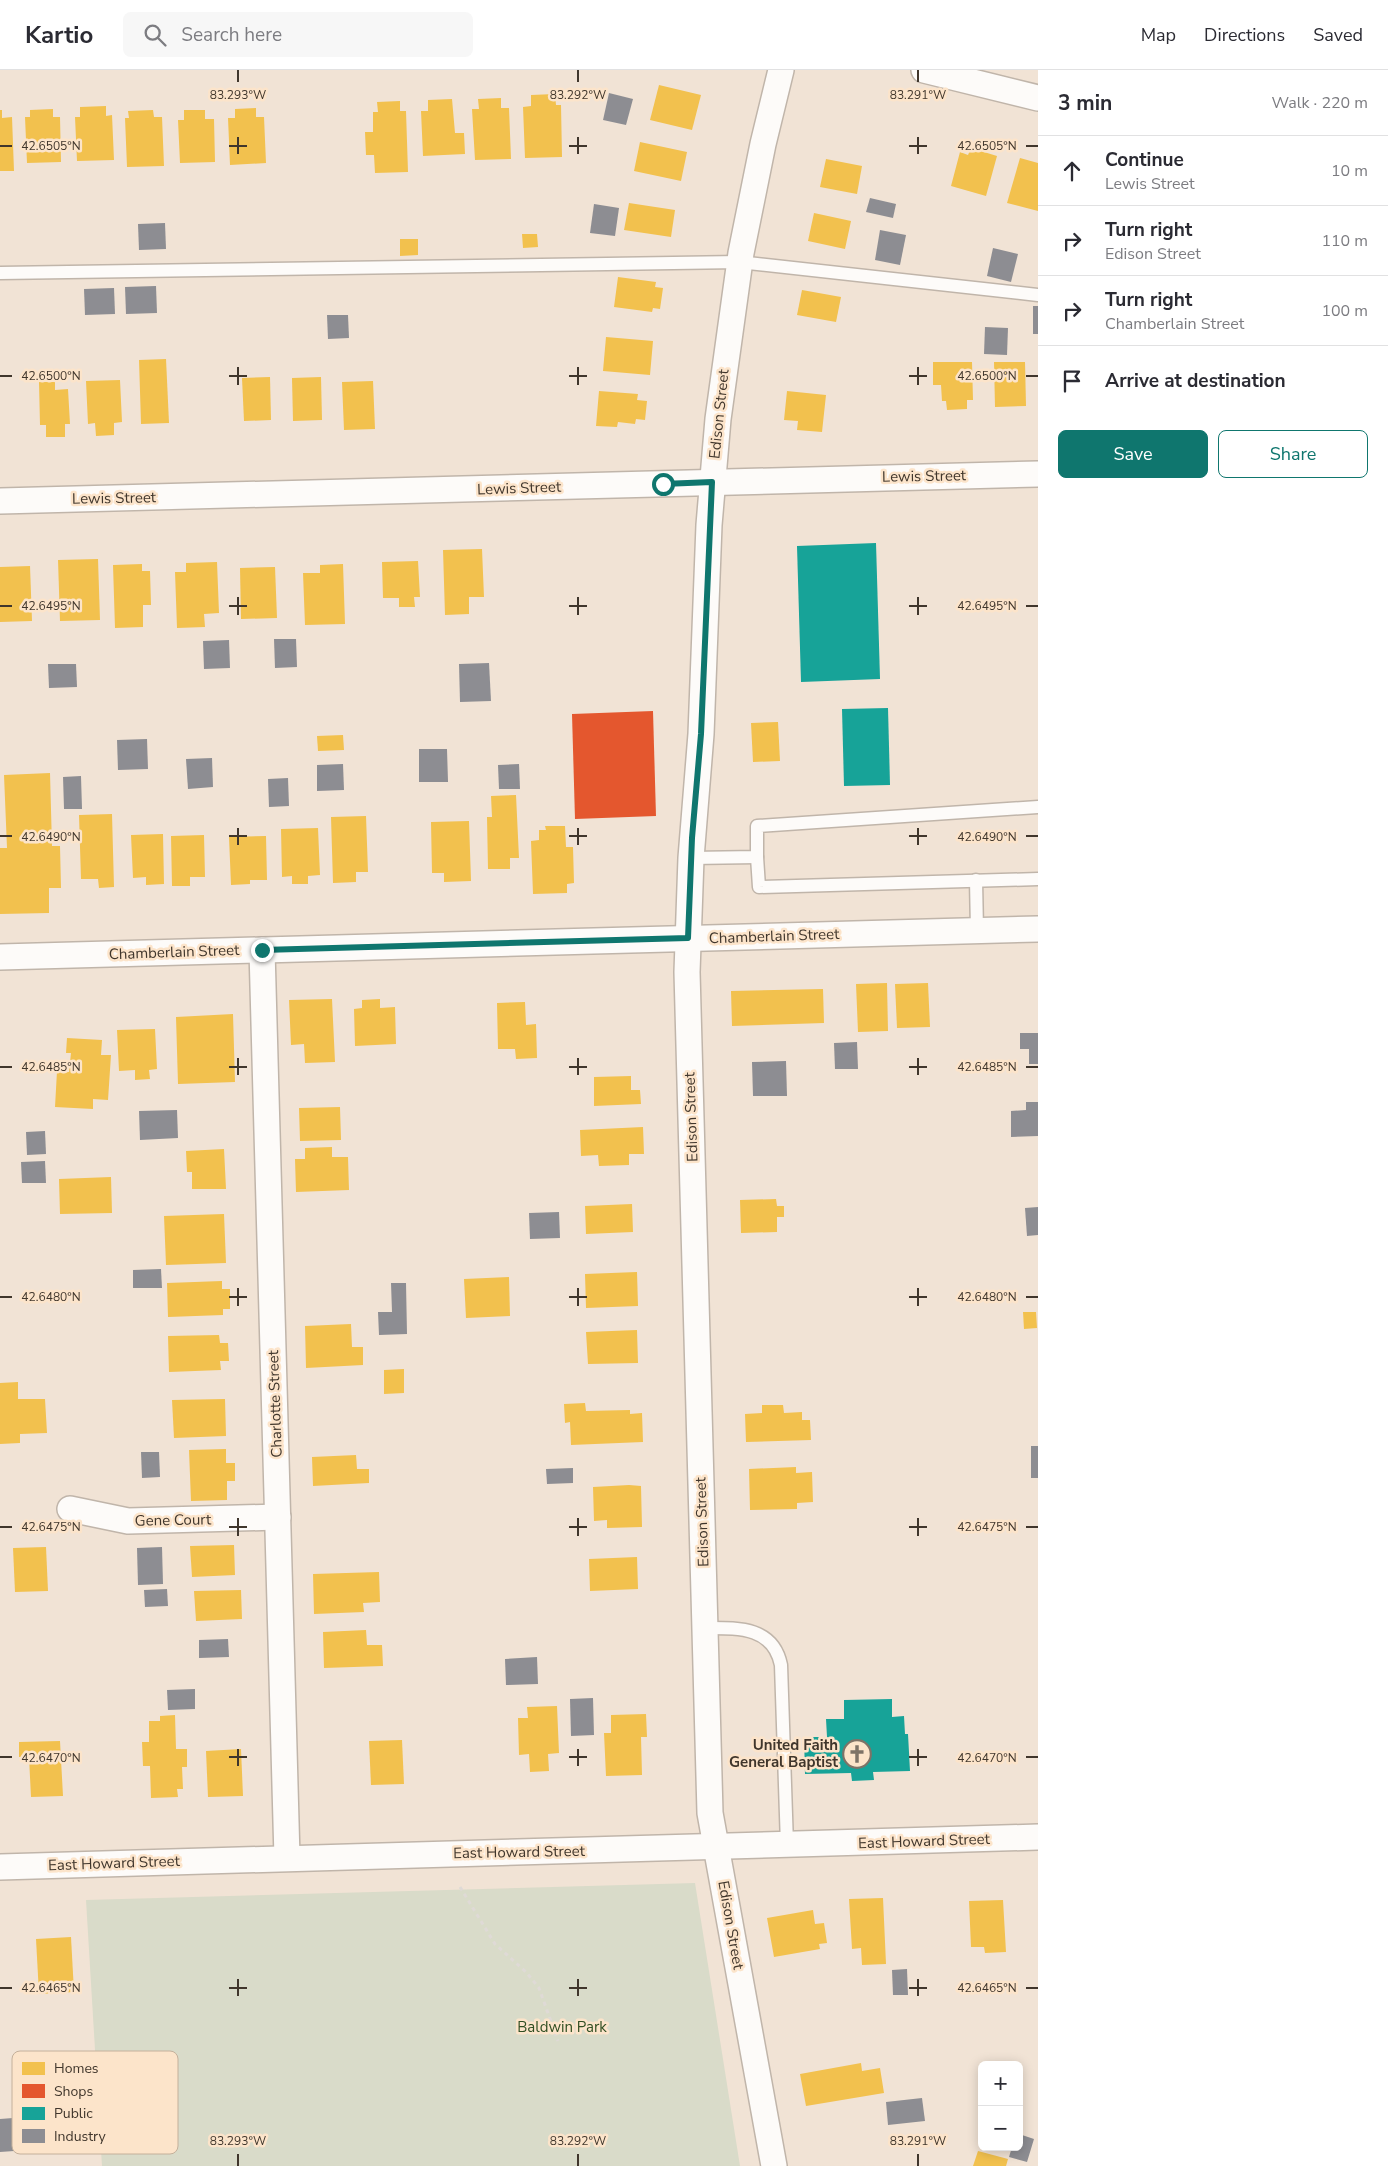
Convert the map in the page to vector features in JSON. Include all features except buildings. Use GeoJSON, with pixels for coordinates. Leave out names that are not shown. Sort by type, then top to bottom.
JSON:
{"type":"FeatureCollection","features":[{"type":"Feature","properties":{"kind":"street","name":"Edison Street"},"geometry":{"type":"LineString","coordinates":[[774,2166],[710,1814],[687,972],[691,858],[701,741],[712,482],[725,354],[739,262],[763,144],[781,70]]}},
{"type":"Feature","properties":{"kind":"street"},"geometry":{"type":"LineString","coordinates":[[924,70],[1038,98]]}},
{"type":"Feature","properties":{"kind":"street","name":"Lewis Street"},"geometry":{"type":"LineString","coordinates":[[0,501],[1038,474]]}},
{"type":"Feature","properties":{"kind":"street","name":"Chamberlain Street"},"geometry":{"type":"LineString","coordinates":[[0,957],[1038,929]]}},
{"type":"Feature","properties":{"kind":"street","name":"Charlotte Street"},"geometry":{"type":"LineString","coordinates":[[262,950],[287,1858]]}},
{"type":"Feature","properties":{"kind":"street","name":"Gene Court"},"geometry":{"type":"LineString","coordinates":[[70,1509],[128,1521],[278,1517]]}},
{"type":"Feature","properties":{"kind":"street","name":"East Howard Street"},"geometry":{"type":"LineString","coordinates":[[0,1867],[1038,1838]]}},
{"type":"Feature","properties":{"kind":"lane"},"geometry":{"type":"LineString","coordinates":[[0,273],[739,262],[1038,295]]}},
{"type":"Feature","properties":{"kind":"lane"},"geometry":{"type":"LineString","coordinates":[[1038,807],[757,826],[759,887],[1038,879]]}},
{"type":"Feature","properties":{"kind":"lane"},"geometry":{"type":"LineString","coordinates":[[691,858],[757,857]]}},
{"type":"Feature","properties":{"kind":"lane"},"geometry":{"type":"LineString","coordinates":[[976,880],[977,931]]}},
{"type":"Feature","properties":{"kind":"lane"},"geometry":{"type":"LineString","coordinates":[[705,1628],[750,1631],[769,1639],[778,1651],[781,1665],[787,1845]]}},
{"type":"Feature","properties":{"kind":"path"},"geometry":{"type":"LineString","coordinates":[[460,1887],[495,1944],[526,1972],[540,1988],[558,2041]]}},
{"type":"Feature","properties":{"kind":"green space","name":"Baldwin Park"},"geometry":{"type":"Polygon","coordinates":[[[695,1883],[740,2166],[102,2166],[101,2154],[178,2154],[178,2051],[95,2051],[86,1900],[695,1883]]]}},
{"type":"Feature","properties":{"kind":"place","name":"United Faith General Baptist"},"geometry":{"type":"Point","coordinates":[857,1754]}},
{"type":"Feature","properties":{"kind":"route"},"geometry":{"type":"LineString","coordinates":[[262,950],[688,938],[692,838],[701,734],[712,482],[663,484]]}}]}
